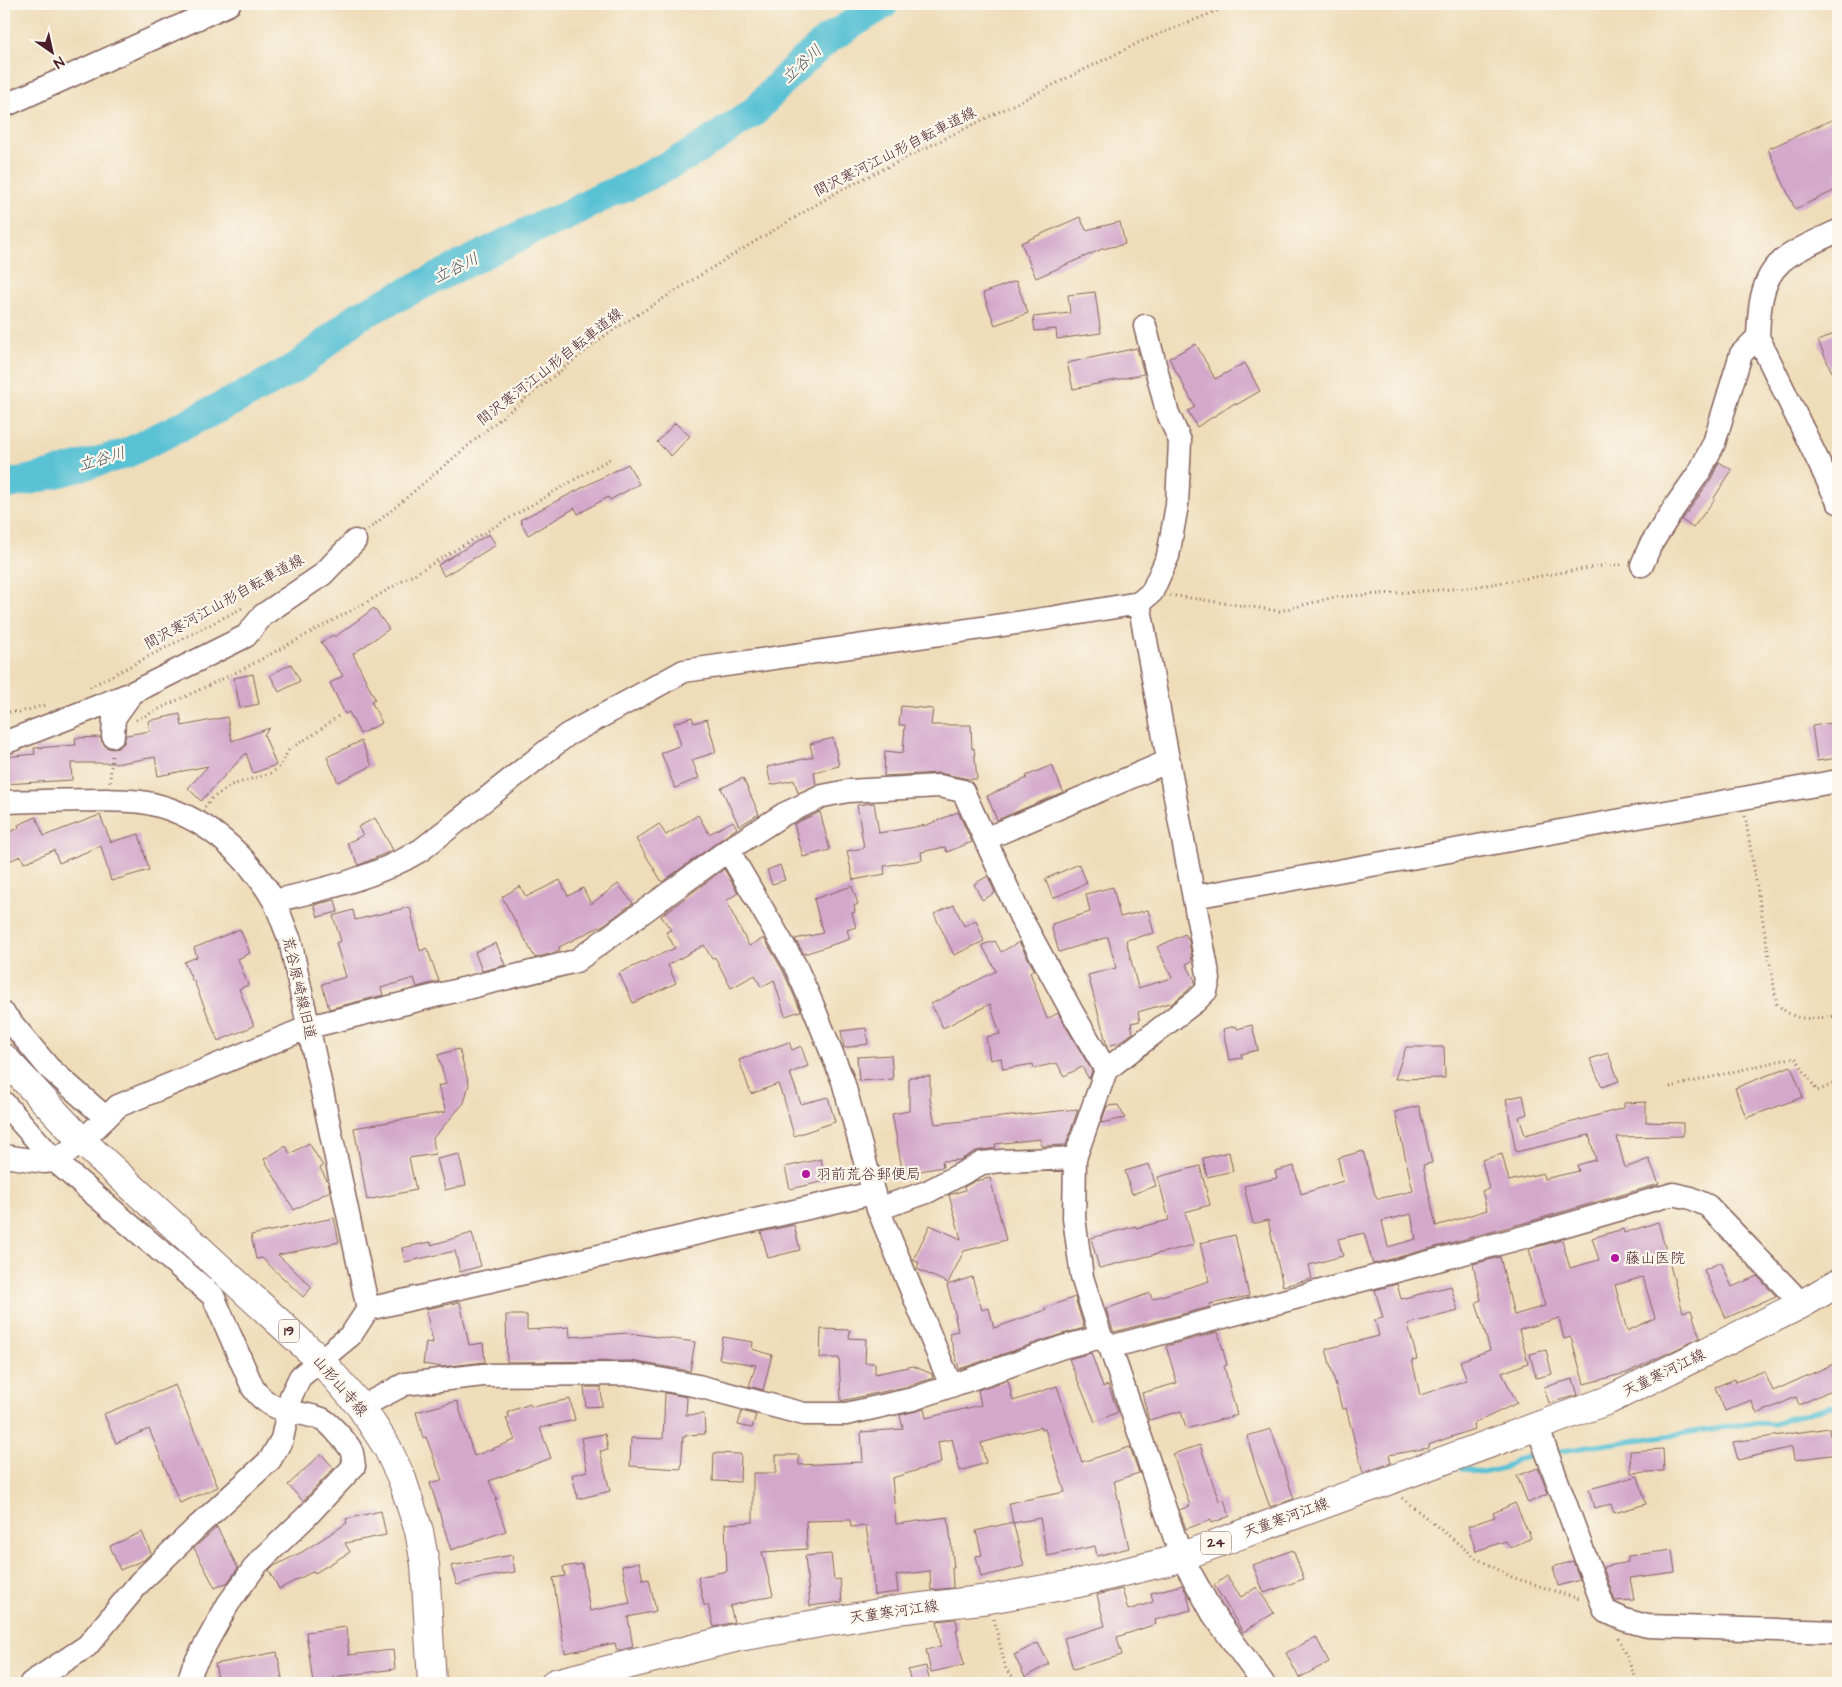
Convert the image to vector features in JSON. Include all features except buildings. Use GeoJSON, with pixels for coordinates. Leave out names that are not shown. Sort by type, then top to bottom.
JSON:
{"type":"FeatureCollection","features":[{"type":"Feature","properties":{"kind":"main road","name":"山形山寺線"},"geometry":{"type":"LineString","coordinates":[[4,1058],[82,1141],[320,1360],[361,1407],[388,1447],[402,1479],[419,1531],[425,1564],[432,1683]]}},
{"type":"Feature","properties":{"kind":"main road","name":"天童寒河江線"},"geometry":{"type":"LineString","coordinates":[[556,1683],[739,1637],[897,1610],[989,1598],[1079,1583],[1166,1562],[1609,1400],[1802,1304],[1835,1292]]}},
{"type":"Feature","properties":{"kind":"street"},"geometry":{"type":"LineString","coordinates":[[4,106],[229,4]]}},
{"type":"Feature","properties":{"kind":"street"},"geometry":{"type":"LineString","coordinates":[[1838,231],[1781,261],[1768,277],[1759,310],[1758,337],[1838,502]]}},
{"type":"Feature","properties":{"kind":"street"},"geometry":{"type":"LineString","coordinates":[[1146,326],[1167,411],[1180,441],[1177,505],[1168,556],[1146,597],[1169,761],[1209,979],[1206,992],[1196,1001],[1106,1070],[1076,1158],[1074,1218],[1082,1277],[1181,1556],[1213,1614],[1263,1683]]}},
{"type":"Feature","properties":{"kind":"street"},"geometry":{"type":"LineString","coordinates":[[1642,565],[1650,546],[1700,471],[1714,443],[1741,354],[1758,337]]}},
{"type":"Feature","properties":{"kind":"street"},"geometry":{"type":"LineString","coordinates":[[4,743],[132,693],[246,636],[263,615],[322,575],[355,540]]}},
{"type":"Feature","properties":{"kind":"street"},"geometry":{"type":"LineString","coordinates":[[274,901],[336,887],[399,863],[421,850],[568,735],[684,671],[1041,620],[1146,597]]}},
{"type":"Feature","properties":{"kind":"street"},"geometry":{"type":"LineString","coordinates":[[113,736],[114,718],[132,693]]}},
{"type":"Feature","properties":{"kind":"street"},"geometry":{"type":"LineString","coordinates":[[985,839],[1169,761]]}},
{"type":"Feature","properties":{"kind":"street"},"geometry":{"type":"LineString","coordinates":[[1194,897],[1838,781]]}},
{"type":"Feature","properties":{"kind":"street"},"geometry":{"type":"LineString","coordinates":[[4,1156],[44,1162],[55,1160],[82,1141],[118,1106],[309,1027],[576,961],[728,850],[784,814],[823,796],[848,791],[939,786],[963,791],[1022,920],[1106,1070]]}},
{"type":"Feature","properties":{"kind":"street","name":"荒谷原崎線旧道"},"geometry":{"type":"LineString","coordinates":[[4,802],[109,800],[152,804],[174,810],[195,821],[228,843],[259,879],[274,901],[290,940],[368,1309]]}},
{"type":"Feature","properties":{"kind":"street"},"geometry":{"type":"LineString","coordinates":[[728,850],[795,966],[813,1006],[842,1081],[876,1201],[951,1386]]}},
{"type":"Feature","properties":{"kind":"street"},"geometry":{"type":"LineString","coordinates":[[4,1014],[49,1068],[105,1117]]}},
{"type":"Feature","properties":{"kind":"street"},"geometry":{"type":"LineString","coordinates":[[4,1103],[55,1160],[213,1296],[253,1388],[261,1399],[272,1406],[288,1412],[324,1419],[352,1452],[354,1466],[258,1564],[228,1604],[193,1667],[188,1683]]}},
{"type":"Feature","properties":{"kind":"street"},"geometry":{"type":"LineString","coordinates":[[31,1683],[87,1646],[140,1582],[270,1460],[282,1439],[291,1396],[300,1377],[351,1335],[368,1309],[876,1201],[927,1192],[982,1163],[1002,1160],[1076,1158]]}},
{"type":"Feature","properties":{"kind":"street"},"geometry":{"type":"LineString","coordinates":[[361,1407],[405,1384],[483,1375],[632,1374],[698,1386],[804,1414],[846,1414],[913,1399],[1063,1347],[1106,1342],[1491,1247],[1673,1194],[1690,1198],[1708,1206],[1802,1304]]}},
{"type":"Feature","properties":{"kind":"street"},"geometry":{"type":"LineString","coordinates":[[1537,1426],[1605,1610],[1625,1620],[1647,1626],[1838,1632]]}},
{"type":"Feature","properties":{"kind":"path","name":"間沢寒河江山形自転車道線"},"geometry":{"type":"LineString","coordinates":[[355,540],[501,418],[607,334],[718,263],[839,191],[1140,42],[1234,4]]}},
{"type":"Feature","properties":{"kind":"path"},"geometry":{"type":"LineString","coordinates":[[109,800],[113,736],[123,727],[245,668],[367,602],[613,457]]}},
{"type":"Feature","properties":{"kind":"path"},"geometry":{"type":"LineString","coordinates":[[1146,597],[1279,611],[1335,597],[1468,588],[1601,566],[1642,565]]}},
{"type":"Feature","properties":{"kind":"path","name":"間沢寒河江山形自転車道線"},"geometry":{"type":"LineString","coordinates":[[88,688],[250,603]]}},
{"type":"Feature","properties":{"kind":"path"},"geometry":{"type":"LineString","coordinates":[[4,712],[20,712],[54,702]]}},
{"type":"Feature","properties":{"kind":"path"},"geometry":{"type":"LineString","coordinates":[[195,821],[211,799],[232,785],[275,770],[284,762],[289,749],[313,735],[338,716]]}},
{"type":"Feature","properties":{"kind":"path"},"geometry":{"type":"LineString","coordinates":[[1742,798],[1777,1004],[1788,1015],[1803,1019],[1838,1016]]}},
{"type":"Feature","properties":{"kind":"path"},"geometry":{"type":"LineString","coordinates":[[1670,1087],[1795,1057],[1817,1091],[1838,1082]]}},
{"type":"Feature","properties":{"kind":"path"},"geometry":{"type":"LineString","coordinates":[[1384,1483],[1476,1558],[1512,1577],[1589,1602],[1605,1610],[1638,1683]]}},
{"type":"Feature","properties":{"kind":"path"},"geometry":{"type":"LineString","coordinates":[[989,1598],[1006,1670],[1019,1683]]}},
{"type":"Feature","properties":{"kind":"waterway","name":"立谷川"},"geometry":{"type":"LineString","coordinates":[[4,485],[38,478],[125,454],[249,393],[298,366],[357,317],[538,227],[564,217],[626,187],[696,151],[753,113],[791,72],[828,39],[884,4]]}},
{"type":"Feature","properties":{"kind":"waterway"},"geometry":{"type":"LineString","coordinates":[[1561,1451],[1754,1423],[1774,1424],[1830,1406],[1838,1409]]}},
{"type":"Feature","properties":{"kind":"waterway"},"geometry":{"type":"LineString","coordinates":[[1462,1468],[1483,1473],[1503,1468],[1516,1460],[1537,1455]]}},
{"type":"Feature","properties":{"kind":"place","name":"羽前荒谷郵便局"},"geometry":{"type":"Point","coordinates":[806,1174]}},
{"type":"Feature","properties":{"kind":"place","name":"藤山医院"},"geometry":{"type":"Point","coordinates":[1615,1258]}}]}
